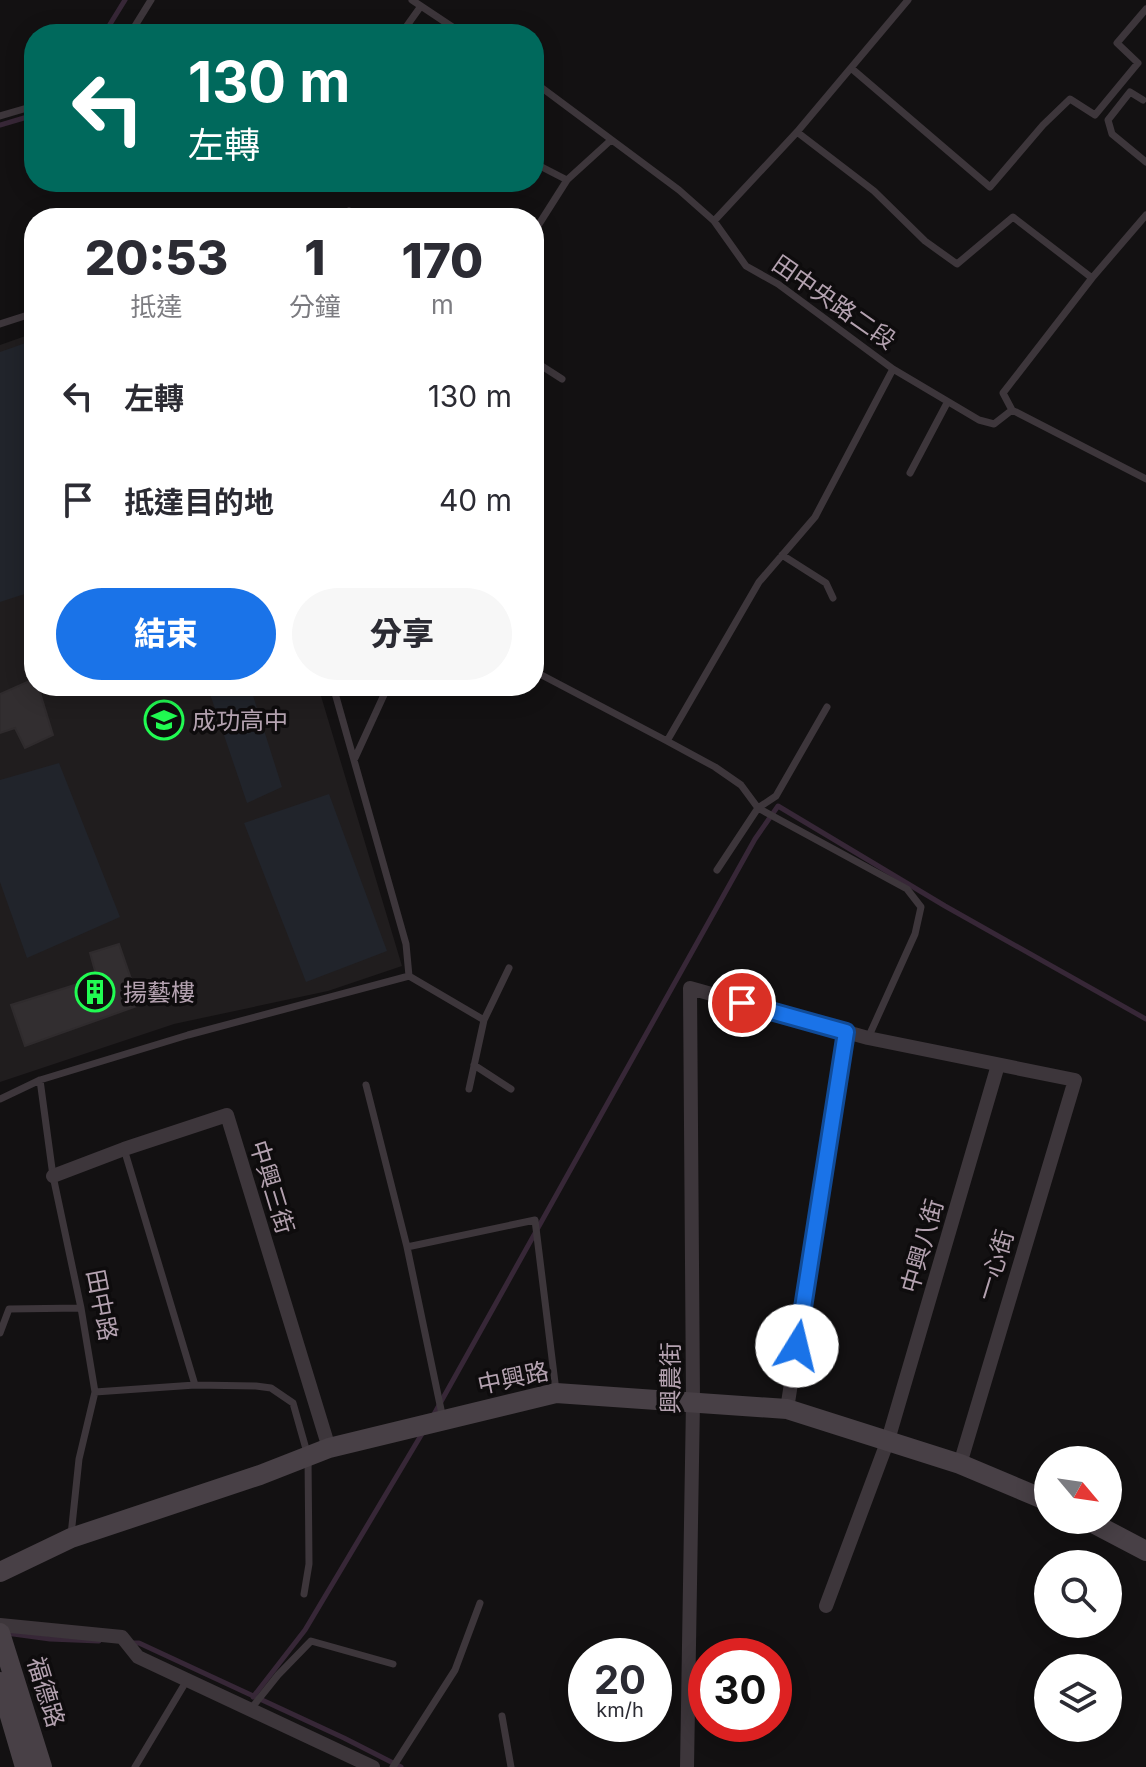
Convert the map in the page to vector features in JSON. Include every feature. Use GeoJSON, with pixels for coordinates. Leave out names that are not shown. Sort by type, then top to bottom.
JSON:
{"type":"FeatureCollection","features":[{"type":"Feature","properties":{"kind":"street","name":"興農街"},"geometry":{"type":"LineString","coordinates":[[687,1767],[693,1401],[690,988],[846,1032]]}},
{"type":"Feature","properties":{"kind":"street"},"geometry":{"type":"LineString","coordinates":[[787,1409],[846,1032],[998,1065]]}},
{"type":"Feature","properties":{"kind":"street","name":"一心街"},"geometry":{"type":"LineString","coordinates":[[960,1464],[1075,1080],[998,1065]]}},
{"type":"Feature","properties":{"kind":"street","name":"中興八街"},"geometry":{"type":"LineString","coordinates":[[826,1606],[888,1440],[998,1065]]}},
{"type":"Feature","properties":{"kind":"street","name":"中興三街"},"geometry":{"type":"LineString","coordinates":[[53,1176],[227,1115],[329,1448]]}},
{"type":"Feature","properties":{"kind":"street","name":"中興路"},"geometry":{"type":"LineString","coordinates":[[0,1572],[71,1538],[329,1448],[556,1393],[787,1409],[960,1464],[1034,1495]]}},
{"type":"Feature","properties":{"kind":"street"},"geometry":{"type":"LineString","coordinates":[[1114,1534],[1146,1551]]}},
{"type":"Feature","properties":{"kind":"street"},"geometry":{"type":"LineString","coordinates":[[0,1625],[122,1637],[138,1657],[373,1767]]}},
{"type":"Feature","properties":{"kind":"street","name":"福德路"},"geometry":{"type":"LineString","coordinates":[[0,1633],[42,1767]]}},
{"type":"Feature","properties":{"kind":"street","name":"福德路"},"geometry":{"type":"LineString","coordinates":[[0,1682],[25,1767]]}},
{"type":"Feature","properties":{"kind":"lane"},"geometry":{"type":"LineString","coordinates":[[136,24],[151,0]]}},
{"type":"Feature","properties":{"kind":"lane"},"geometry":{"type":"LineString","coordinates":[[412,0],[448,24]]}},
{"type":"Feature","properties":{"kind":"lane"},"geometry":{"type":"LineString","coordinates":[[714,221],[797,132],[908,0]]}},
{"type":"Feature","properties":{"kind":"lane"},"geometry":{"type":"LineString","coordinates":[[408,24],[421,6]]}},
{"type":"Feature","properties":{"kind":"lane"},"geometry":{"type":"LineString","coordinates":[[851,68],[990,187],[1043,125],[1070,99],[1095,115],[1138,63],[1117,43],[1146,9]]}},
{"type":"Feature","properties":{"kind":"lane","name":"田中央路二段"},"geometry":{"type":"LineString","coordinates":[[544,90],[679,190],[714,221],[746,266],[778,284],[893,369],[979,420],[994,424],[1012,410]]}},
{"type":"Feature","properties":{"kind":"lane"},"geometry":{"type":"LineString","coordinates":[[1143,100],[1130,92],[1108,120],[1112,134],[1146,162]]}},
{"type":"Feature","properties":{"kind":"lane"},"geometry":{"type":"LineString","coordinates":[[0,116],[24,109]]}},
{"type":"Feature","properties":{"kind":"lane"},"geometry":{"type":"LineString","coordinates":[[797,132],[874,191],[925,241],[957,264],[1013,217],[1092,278]]}},
{"type":"Feature","properties":{"kind":"lane"},"geometry":{"type":"LineString","coordinates":[[544,216],[567,180],[611,140]]}},
{"type":"Feature","properties":{"kind":"lane"},"geometry":{"type":"LineString","coordinates":[[544,168],[567,180]]}},
{"type":"Feature","properties":{"kind":"lane"},"geometry":{"type":"LineString","coordinates":[[1146,215],[1092,278],[1003,393],[1012,410],[1146,479]]}},
{"type":"Feature","properties":{"kind":"lane"},"geometry":{"type":"LineString","coordinates":[[0,324],[24,316]]}},
{"type":"Feature","properties":{"kind":"lane"},"geometry":{"type":"LineString","coordinates":[[544,367],[562,379]]}},
{"type":"Feature","properties":{"kind":"lane"},"geometry":{"type":"LineString","coordinates":[[667,741],[759,582],[815,517],[893,369]]}},
{"type":"Feature","properties":{"kind":"lane"},"geometry":{"type":"LineString","coordinates":[[910,473],[947,403]]}},
{"type":"Feature","properties":{"kind":"lane"},"geometry":{"type":"LineString","coordinates":[[782,555],[826,583],[833,598]]}},
{"type":"Feature","properties":{"kind":"lane"},"geometry":{"type":"LineString","coordinates":[[544,676],[715,767],[741,785],[758,808],[907,889],[921,907],[915,934],[868,1038]]}},
{"type":"Feature","properties":{"kind":"lane"},"geometry":{"type":"LineString","coordinates":[[336,696],[406,944],[409,976]]}},
{"type":"Feature","properties":{"kind":"lane"},"geometry":{"type":"LineString","coordinates":[[355,758],[383,696]]}},
{"type":"Feature","properties":{"kind":"lane"},"geometry":{"type":"LineString","coordinates":[[717,870],[758,808],[776,796],[827,707]]}},
{"type":"Feature","properties":{"kind":"lane"},"geometry":{"type":"LineString","coordinates":[[469,1089],[484,1020],[509,968]]}},
{"type":"Feature","properties":{"kind":"lane"},"geometry":{"type":"LineString","coordinates":[[0,1099],[40,1080],[188,1035],[409,976],[484,1020]]}},
{"type":"Feature","properties":{"kind":"lane"},"geometry":{"type":"LineString","coordinates":[[474,1065],[511,1089]]}},
{"type":"Feature","properties":{"kind":"lane","name":"田中路"},"geometry":{"type":"LineString","coordinates":[[40,1080],[53,1176],[95,1392],[79,1459],[71,1538]]}},
{"type":"Feature","properties":{"kind":"lane"},"geometry":{"type":"LineString","coordinates":[[366,1085],[407,1247],[443,1421]]}},
{"type":"Feature","properties":{"kind":"lane"},"geometry":{"type":"LineString","coordinates":[[124,1149],[195,1385]]}},
{"type":"Feature","properties":{"kind":"lane"},"geometry":{"type":"LineString","coordinates":[[407,1247],[535,1220],[556,1393]]}},
{"type":"Feature","properties":{"kind":"lane"},"geometry":{"type":"LineString","coordinates":[[0,1333],[9,1309],[81,1308]]}},
{"type":"Feature","properties":{"kind":"lane"},"geometry":{"type":"LineString","coordinates":[[95,1392],[195,1385],[256,1386],[271,1388],[293,1403],[308,1456],[309,1564],[304,1594]]}},
{"type":"Feature","properties":{"kind":"lane"},"geometry":{"type":"LineString","coordinates":[[393,1767],[455,1670],[480,1603]]}},
{"type":"Feature","properties":{"kind":"lane"},"geometry":{"type":"LineString","coordinates":[[250,1710],[311,1641],[393,1664]]}},
{"type":"Feature","properties":{"kind":"lane"},"geometry":{"type":"LineString","coordinates":[[135,1767],[187,1680]]}},
{"type":"Feature","properties":{"kind":"lane"},"geometry":{"type":"LineString","coordinates":[[502,1716],[511,1767]]}},
{"type":"Feature","properties":{"kind":"shaded area","name":"成功高中"},"geometry":{"type":"Polygon","coordinates":[[[24,337],[24,696],[321,696],[402,966],[328,991],[174,1024],[0,1082],[0,345],[24,337]]]}},
{"type":"Feature","properties":{"kind":"shaded area"},"geometry":{"type":"Polygon","coordinates":[[[24,344],[24,594],[0,602],[0,352],[24,344]]]}},
{"type":"Feature","properties":{"kind":"shaded area"},"geometry":{"type":"Polygon","coordinates":[[[211,696],[253,696],[282,787],[247,803],[211,696]]]}},
{"type":"Feature","properties":{"kind":"shaded area"},"geometry":{"type":"Polygon","coordinates":[[[59,763],[120,917],[27,958],[0,882],[0,780],[59,763]]]}},
{"type":"Feature","properties":{"kind":"shaded area"},"geometry":{"type":"Polygon","coordinates":[[[329,794],[387,951],[306,982],[244,823],[329,794]]]}},
{"type":"Feature","properties":{"kind":"building"},"geometry":{"type":"Polygon","coordinates":[[[24,683],[24,696],[41,696],[53,735],[25,748],[15,728],[0,733],[0,694],[24,683]]]}},
{"type":"Feature","properties":{"kind":"building","name":"揚藝樓"},"geometry":{"type":"Polygon","coordinates":[[[119,944],[140,1005],[25,1046],[11,1005],[97,978],[90,953],[119,944]]]}},
{"type":"Feature","properties":{"kind":"waterway"},"geometry":{"type":"LineString","coordinates":[[110,24],[125,0]]}},
{"type":"Feature","properties":{"kind":"waterway"},"geometry":{"type":"LineString","coordinates":[[0,125],[24,118]]}},
{"type":"Feature","properties":{"kind":"waterway"},"geometry":{"type":"LineString","coordinates":[[433,1416],[755,839],[778,806],[945,906],[1146,1019]]}},
{"type":"Feature","properties":{"kind":"waterway"},"geometry":{"type":"LineString","coordinates":[[253,1697],[305,1630],[423,1432]]}},
{"type":"Feature","properties":{"kind":"waterway"},"geometry":{"type":"LineString","coordinates":[[6,1633],[99,1641]]}},
{"type":"Feature","properties":{"kind":"waterway"},"geometry":{"type":"LineString","coordinates":[[129,1643],[139,1643],[401,1767]]}},
{"type":"Feature","properties":{"kind":"place","name":"成功高中"},"geometry":{"type":"Point","coordinates":[164,720]}},
{"type":"Feature","properties":{"kind":"place","name":"揚藝樓"},"geometry":{"type":"Point","coordinates":[95,992]}},
{"type":"Feature","properties":{"kind":"route"},"geometry":{"type":"LineString","coordinates":[[742,1003],[846,1032],[797,1346]]}}]}
